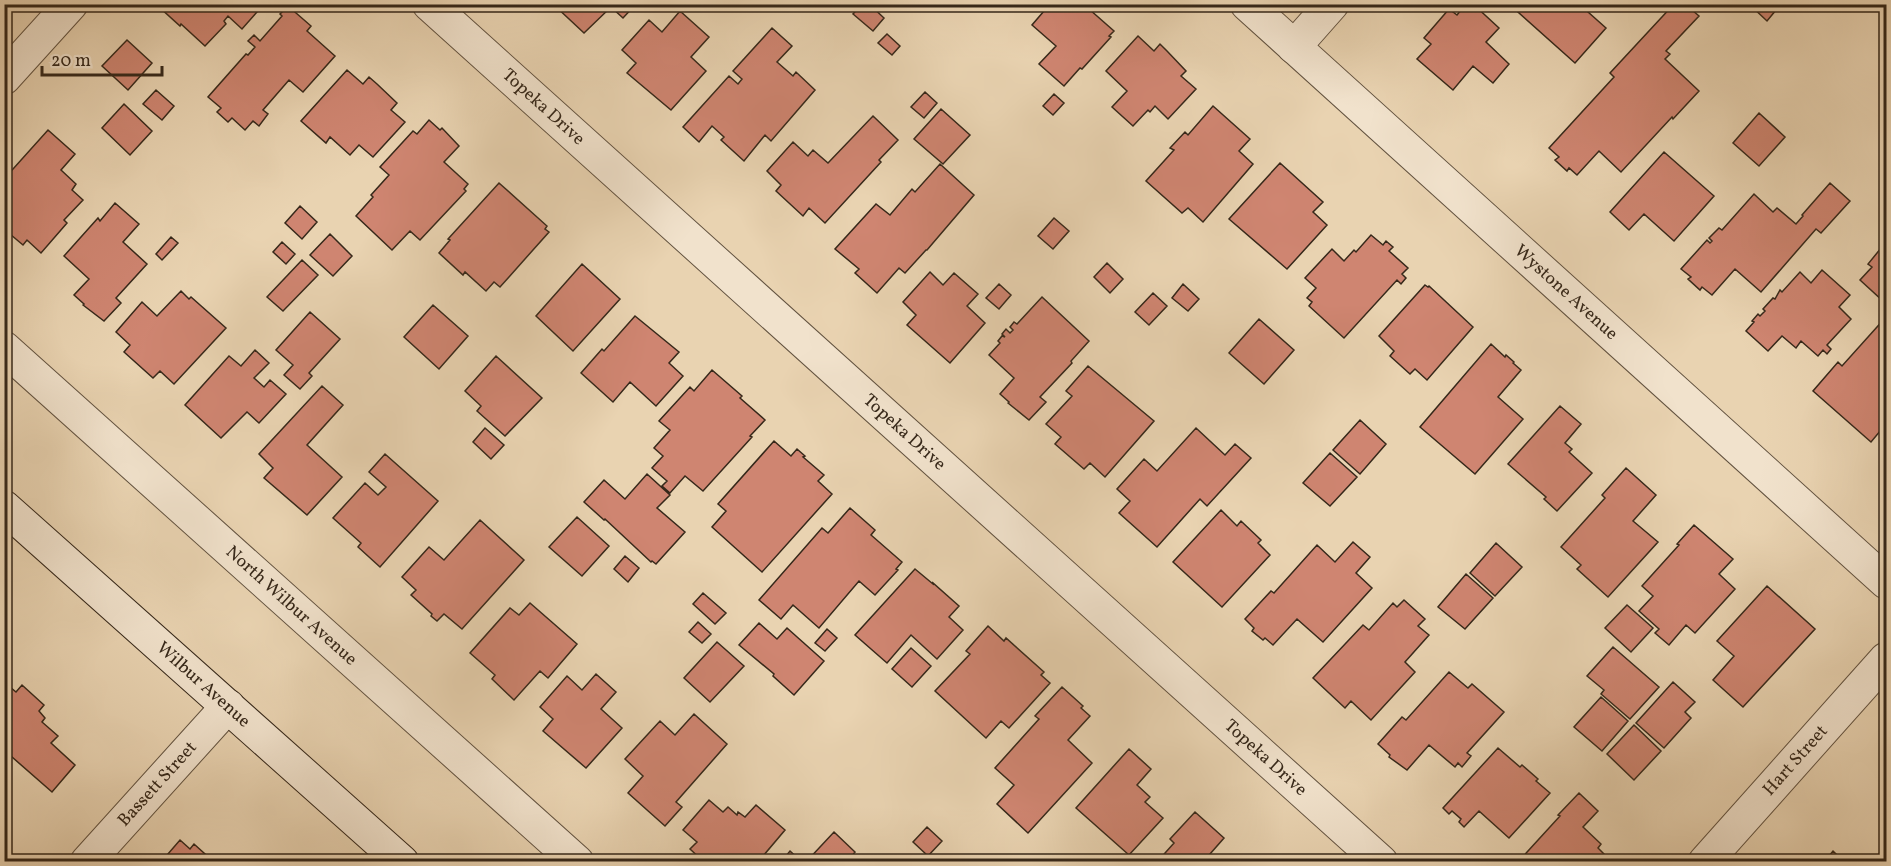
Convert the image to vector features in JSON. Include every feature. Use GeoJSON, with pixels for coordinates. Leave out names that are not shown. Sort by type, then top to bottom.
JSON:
{"type":"FeatureCollection","features":[{"type":"Feature","properties":{"kind":"street"},"geometry":{"type":"LineString","coordinates":[[4,78],[71,4]]}},
{"type":"Feature","properties":{"kind":"street","name":"Topeka Drive"},"geometry":{"type":"LineString","coordinates":[[429,4],[1381,861]]}},
{"type":"Feature","properties":{"kind":"street","name":"Wystone Avenue"},"geometry":{"type":"LineString","coordinates":[[1247,4],[1887,582]]}},
{"type":"Feature","properties":{"kind":"street"},"geometry":{"type":"LineString","coordinates":[[1294,47],[1332,4]]}},
{"type":"Feature","properties":{"kind":"street","name":"North Wilbur Avenue"},"geometry":{"type":"LineString","coordinates":[[4,348],[577,861]]}},
{"type":"Feature","properties":{"kind":"street","name":"Wilbur Avenue"},"geometry":{"type":"LineString","coordinates":[[4,507],[402,861]]}},
{"type":"Feature","properties":{"kind":"street","name":"Hart Street"},"geometry":{"type":"LineString","coordinates":[[1705,861],[1887,659]]}},
{"type":"Feature","properties":{"kind":"street","name":"Bassett Street"},"geometry":{"type":"LineString","coordinates":[[87,861],[228,706]]}},
{"type":"Feature","properties":{"kind":"building"},"geometry":{"type":"Polygon","coordinates":[[[159,4],[264,4],[242,29],[228,16],[224,21],[226,24],[205,46],[158,6],[159,4]]]}},
{"type":"Feature","properties":{"kind":"building"},"geometry":{"type":"Polygon","coordinates":[[[553,4],[636,4],[623,18],[611,7],[584,33],[553,4]]]}},
{"type":"Feature","properties":{"kind":"building"},"geometry":{"type":"Polygon","coordinates":[[[862,4],[869,4],[884,18],[873,31],[853,14],[862,4]]]}},
{"type":"Feature","properties":{"kind":"building"},"geometry":{"type":"Polygon","coordinates":[[[1050,4],[1094,4],[1089,9],[1114,31],[1082,69],[1080,68],[1064,86],[1039,64],[1056,46],[1032,25],[1050,4]]]}},
{"type":"Feature","properties":{"kind":"building"},"geometry":{"type":"Polygon","coordinates":[[[1466,4],[1473,4],[1499,28],[1486,42],[1509,64],[1493,83],[1473,66],[1453,90],[1417,59],[1431,44],[1424,38],[1449,9],[1457,15],[1466,4]]]}},
{"type":"Feature","properties":{"kind":"building"},"geometry":{"type":"Polygon","coordinates":[[[1509,4],[1579,4],[1606,28],[1575,63],[1509,4]]]}},
{"type":"Feature","properties":{"kind":"building"},"geometry":{"type":"Polygon","coordinates":[[[1674,4],[1685,4],[1699,16],[1666,51],[1670,54],[1665,59],[1699,91],[1621,172],[1599,151],[1577,175],[1569,168],[1567,171],[1555,160],[1559,157],[1549,148],[1614,77],[1610,73],[1674,4]]]}},
{"type":"Feature","properties":{"kind":"building"},"geometry":{"type":"Polygon","coordinates":[[[1749,4],[1781,4],[1767,21],[1749,4]]]}},
{"type":"Feature","properties":{"kind":"building"},"geometry":{"type":"Polygon","coordinates":[[[288,6],[311,26],[307,31],[335,56],[303,92],[289,80],[263,110],[268,114],[259,126],[253,121],[245,130],[232,118],[228,122],[217,112],[221,108],[208,97],[255,47],[248,41],[254,35],[260,41],[288,6]]]}},
{"type":"Feature","properties":{"kind":"building"},"geometry":{"type":"Polygon","coordinates":[[[680,11],[709,37],[691,57],[706,71],[671,110],[627,73],[636,63],[622,50],[649,20],[662,32],[680,11]]]}},
{"type":"Feature","properties":{"kind":"building"},"geometry":{"type":"Polygon","coordinates":[[[772,28],[792,46],[777,62],[793,76],[796,72],[815,90],[771,141],[765,135],[744,161],[721,140],[724,137],[712,126],[699,142],[683,127],[729,76],[738,84],[742,79],[733,71],[772,28]]]}},
{"type":"Feature","properties":{"kind":"building"},"geometry":{"type":"Polygon","coordinates":[[[887,34],[900,46],[892,55],[878,43],[887,34]]]}},
{"type":"Feature","properties":{"kind":"building"},"geometry":{"type":"Polygon","coordinates":[[[1138,36],[1154,51],[1160,44],[1186,71],[1181,76],[1196,89],[1168,119],[1155,106],[1133,126],[1112,107],[1127,91],[1106,71],[1138,36]]]}},
{"type":"Feature","properties":{"kind":"building"},"geometry":{"type":"Polygon","coordinates":[[[127,40],[152,63],[128,90],[102,66],[127,40]]]}},
{"type":"Feature","properties":{"kind":"building"},"geometry":{"type":"Polygon","coordinates":[[[347,70],[363,84],[369,77],[377,84],[397,103],[391,110],[405,122],[373,157],[359,145],[350,155],[330,137],[326,143],[301,121],[347,70]]]}},
{"type":"Feature","properties":{"kind":"building"},"geometry":{"type":"Polygon","coordinates":[[[156,90],[174,106],[162,120],[143,104],[156,90]]]}},
{"type":"Feature","properties":{"kind":"building"},"geometry":{"type":"Polygon","coordinates":[[[925,92],[937,103],[924,118],[911,107],[925,92]]]}},
{"type":"Feature","properties":{"kind":"building"},"geometry":{"type":"Polygon","coordinates":[[[1054,94],[1064,103],[1053,115],[1043,106],[1054,94]]]}},
{"type":"Feature","properties":{"kind":"building"},"geometry":{"type":"Polygon","coordinates":[[[124,104],[152,131],[130,155],[102,128],[124,104]]]}},
{"type":"Feature","properties":{"kind":"building"},"geometry":{"type":"Polygon","coordinates":[[[1213,106],[1250,139],[1239,151],[1253,164],[1203,222],[1188,208],[1182,213],[1146,181],[1174,150],[1170,148],[1185,132],[1188,135],[1213,106]]]}},
{"type":"Feature","properties":{"kind":"building"},"geometry":{"type":"Polygon","coordinates":[[[941,109],[970,135],[943,164],[914,139],[941,109]]]}},
{"type":"Feature","properties":{"kind":"building"},"geometry":{"type":"Polygon","coordinates":[[[1759,113],[1785,137],[1759,166],[1733,143],[1759,113]]]}},
{"type":"Feature","properties":{"kind":"building"},"geometry":{"type":"Polygon","coordinates":[[[873,116],[898,140],[825,223],[809,208],[803,216],[776,191],[781,185],[767,171],[793,142],[808,156],[813,150],[828,163],[873,116]]]}},
{"type":"Feature","properties":{"kind":"building"},"geometry":{"type":"Polygon","coordinates":[[[429,120],[440,130],[442,128],[459,146],[444,162],[468,184],[464,189],[466,191],[420,240],[410,231],[392,250],[356,216],[389,175],[380,167],[413,131],[417,134],[429,120]]]}},
{"type":"Feature","properties":{"kind":"building"},"geometry":{"type":"Polygon","coordinates":[[[48,130],[75,154],[61,170],[76,184],[72,190],[83,200],[64,220],[67,223],[41,253],[27,240],[23,245],[4,229],[4,179],[48,130]]]}},
{"type":"Feature","properties":{"kind":"building"},"geometry":{"type":"Polygon","coordinates":[[[1664,152],[1714,196],[1674,241],[1644,214],[1629,230],[1610,212],[1664,152]]]}},
{"type":"Feature","properties":{"kind":"building"},"geometry":{"type":"Polygon","coordinates":[[[1280,163],[1323,202],[1313,212],[1327,225],[1287,269],[1229,219],[1280,163]]]}},
{"type":"Feature","properties":{"kind":"building"},"geometry":{"type":"Polygon","coordinates":[[[940,164],[974,195],[905,273],[899,268],[877,293],[855,273],[859,269],[835,249],[876,204],[890,215],[912,189],[915,192],[940,164]]]}},
{"type":"Feature","properties":{"kind":"building"},"geometry":{"type":"Polygon","coordinates":[[[499,183],[547,226],[545,229],[549,232],[500,287],[494,282],[486,291],[465,272],[463,275],[439,253],[450,240],[448,239],[499,183]]]}},
{"type":"Feature","properties":{"kind":"building"},"geometry":{"type":"Polygon","coordinates":[[[1830,183],[1850,201],[1821,233],[1816,229],[1761,292],[1735,269],[1712,295],[1702,287],[1700,290],[1688,279],[1691,277],[1681,269],[1707,240],[1710,243],[1712,241],[1709,238],[1719,228],[1722,230],[1754,194],[1773,212],[1777,208],[1796,224],[1830,183]]]}},
{"type":"Feature","properties":{"kind":"building"},"geometry":{"type":"Polygon","coordinates":[[[115,203],[139,224],[123,242],[147,264],[116,298],[121,303],[104,321],[74,295],[89,279],[64,256],[98,218],[100,221],[115,203]]]}},
{"type":"Feature","properties":{"kind":"building"},"geometry":{"type":"Polygon","coordinates":[[[300,206],[317,222],[302,239],[285,223],[300,206]]]}},
{"type":"Feature","properties":{"kind":"building"},"geometry":{"type":"Polygon","coordinates":[[[1054,218],[1069,231],[1053,249],[1038,236],[1054,218]]]}},
{"type":"Feature","properties":{"kind":"building"},"geometry":{"type":"Polygon","coordinates":[[[330,234],[352,256],[333,276],[310,255],[330,234]]]}},
{"type":"Feature","properties":{"kind":"building"},"geometry":{"type":"Polygon","coordinates":[[[1371,235],[1383,245],[1386,241],[1393,247],[1389,251],[1408,268],[1402,274],[1406,278],[1401,284],[1397,280],[1344,338],[1309,306],[1312,302],[1307,298],[1316,288],[1305,278],[1332,249],[1344,261],[1354,250],[1356,252],[1371,235]]]}},
{"type":"Feature","properties":{"kind":"building"},"geometry":{"type":"Polygon","coordinates":[[[171,237],[178,243],[162,260],[156,254],[171,237]]]}},
{"type":"Feature","properties":{"kind":"building"},"geometry":{"type":"Polygon","coordinates":[[[282,242],[295,254],[286,264],[273,252],[282,242]]]}},
{"type":"Feature","properties":{"kind":"building"},"geometry":{"type":"Polygon","coordinates":[[[1886,242],[1886,296],[1883,301],[1860,280],[1872,267],[1868,264],[1886,242]]]}},
{"type":"Feature","properties":{"kind":"building"},"geometry":{"type":"Polygon","coordinates":[[[302,260],[318,275],[283,311],[267,297],[302,260]]]}},
{"type":"Feature","properties":{"kind":"building"},"geometry":{"type":"Polygon","coordinates":[[[1107,263],[1123,279],[1110,293],[1094,277],[1107,263]]]}},
{"type":"Feature","properties":{"kind":"building"},"geometry":{"type":"Polygon","coordinates":[[[582,264],[620,299],[573,351],[536,316],[582,264]]]}},
{"type":"Feature","properties":{"kind":"building"},"geometry":{"type":"Polygon","coordinates":[[[1822,270],[1850,295],[1839,307],[1851,319],[1827,345],[1831,349],[1827,354],[1823,350],[1818,356],[1801,341],[1796,348],[1782,336],[1768,351],[1746,331],[1758,314],[1760,316],[1765,311],[1763,309],[1773,298],[1775,299],[1780,290],[1782,292],[1800,272],[1811,283],[1822,270]]]}},
{"type":"Feature","properties":{"kind":"building"},"geometry":{"type":"Polygon","coordinates":[[[930,272],[943,285],[954,273],[978,294],[967,306],[985,323],[950,363],[907,325],[916,315],[903,302],[930,272]]]}},
{"type":"Feature","properties":{"kind":"building"},"geometry":{"type":"Polygon","coordinates":[[[999,284],[1011,295],[999,309],[986,298],[999,284]]]}},
{"type":"Feature","properties":{"kind":"building"},"geometry":{"type":"Polygon","coordinates":[[[1183,284],[1199,299],[1188,311],[1172,298],[1183,284]]]}},
{"type":"Feature","properties":{"kind":"building"},"geometry":{"type":"Polygon","coordinates":[[[1425,285],[1429,286],[1473,327],[1427,380],[1415,369],[1410,374],[1390,356],[1394,351],[1379,336],[1425,285]]]}},
{"type":"Feature","properties":{"kind":"building"},"geometry":{"type":"Polygon","coordinates":[[[181,291],[226,328],[174,384],[160,371],[153,378],[124,352],[130,345],[116,332],[142,302],[157,316],[181,291]]]}},
{"type":"Feature","properties":{"kind":"building"},"geometry":{"type":"Polygon","coordinates":[[[1153,293],[1167,306],[1149,325],[1135,312],[1153,293]]]}},
{"type":"Feature","properties":{"kind":"building"},"geometry":{"type":"Polygon","coordinates":[[[1042,297],[1089,341],[1040,397],[1046,402],[1029,420],[1000,394],[1014,378],[989,355],[1000,343],[998,341],[1002,336],[1005,337],[1002,334],[1006,329],[1010,333],[1013,330],[1010,327],[1014,322],[1017,324],[1042,297]]]}},
{"type":"Feature","properties":{"kind":"building"},"geometry":{"type":"Polygon","coordinates":[[[433,305],[468,336],[439,369],[404,337],[433,305]]]}},
{"type":"Feature","properties":{"kind":"building"},"geometry":{"type":"Polygon","coordinates":[[[310,312],[340,339],[309,373],[312,376],[300,389],[284,375],[293,365],[276,350],[310,312]]]}},
{"type":"Feature","properties":{"kind":"building"},"geometry":{"type":"Polygon","coordinates":[[[635,316],[679,352],[669,363],[683,376],[656,406],[630,382],[613,402],[581,373],[635,316]]]}},
{"type":"Feature","properties":{"kind":"building"},"geometry":{"type":"Polygon","coordinates":[[[1886,317],[1886,424],[1871,442],[1813,391],[1838,362],[1842,366],[1886,317]]]}},
{"type":"Feature","properties":{"kind":"building"},"geometry":{"type":"Polygon","coordinates":[[[1259,319],[1294,350],[1264,384],[1229,353],[1259,319]]]}},
{"type":"Feature","properties":{"kind":"building"},"geometry":{"type":"Polygon","coordinates":[[[1491,344],[1521,370],[1498,397],[1523,419],[1475,474],[1420,427],[1491,344]]]}},
{"type":"Feature","properties":{"kind":"building"},"geometry":{"type":"Polygon","coordinates":[[[255,350],[269,363],[254,378],[264,387],[270,380],[286,394],[259,423],[247,412],[221,438],[185,405],[229,356],[241,366],[255,350]]]}},
{"type":"Feature","properties":{"kind":"building"},"geometry":{"type":"Polygon","coordinates":[[[496,356],[542,398],[505,436],[477,411],[481,406],[465,391],[496,356]]]}},
{"type":"Feature","properties":{"kind":"building"},"geometry":{"type":"Polygon","coordinates":[[[1088,366],[1154,421],[1105,477],[1090,463],[1084,469],[1055,444],[1061,437],[1046,424],[1072,396],[1066,391],[1088,366]]]}},
{"type":"Feature","properties":{"kind":"building"},"geometry":{"type":"Polygon","coordinates":[[[712,370],[765,420],[703,491],[685,476],[670,493],[662,486],[667,481],[652,468],[663,456],[654,448],[670,430],[659,421],[690,387],[694,391],[712,370]]]}},
{"type":"Feature","properties":{"kind":"building"},"geometry":{"type":"Polygon","coordinates":[[[322,386],[343,405],[307,445],[342,477],[307,515],[264,478],[273,468],[259,454],[322,386]]]}},
{"type":"Feature","properties":{"kind":"building"},"geometry":{"type":"Polygon","coordinates":[[[1560,406],[1581,424],[1565,443],[1572,449],[1569,452],[1592,473],[1557,511],[1544,499],[1546,497],[1508,464],[1560,406]]]}},
{"type":"Feature","properties":{"kind":"building"},"geometry":{"type":"Polygon","coordinates":[[[1360,420],[1386,444],[1360,474],[1333,450],[1360,420]]]}},
{"type":"Feature","properties":{"kind":"building"},"geometry":{"type":"Polygon","coordinates":[[[485,428],[504,445],[491,459],[473,442],[485,428]]]}},
{"type":"Feature","properties":{"kind":"building"},"geometry":{"type":"Polygon","coordinates":[[[1196,428],[1225,455],[1235,444],[1251,458],[1207,506],[1200,499],[1157,547],[1119,513],[1130,501],[1117,489],[1144,459],[1157,471],[1196,428]]]}},
{"type":"Feature","properties":{"kind":"building"},"geometry":{"type":"Polygon","coordinates":[[[774,441],[791,456],[797,449],[805,456],[803,457],[824,475],[818,481],[832,494],[762,572],[712,527],[726,511],[718,504],[774,441]]]}},
{"type":"Feature","properties":{"kind":"building"},"geometry":{"type":"Polygon","coordinates":[[[1330,453],[1357,477],[1330,506],[1303,483],[1330,453]]]}},
{"type":"Feature","properties":{"kind":"building"},"geometry":{"type":"Polygon","coordinates":[[[385,454],[438,501],[380,567],[358,547],[361,543],[333,518],[365,483],[378,495],[386,487],[369,472],[385,454]]]}},
{"type":"Feature","properties":{"kind":"building"},"geometry":{"type":"Polygon","coordinates":[[[1626,468],[1656,495],[1633,521],[1658,542],[1608,597],[1577,569],[1581,565],[1561,547],[1605,498],[1602,495],[1626,468]]]}},
{"type":"Feature","properties":{"kind":"building"},"geometry":{"type":"Polygon","coordinates":[[[647,474],[670,495],[657,508],[685,532],[656,564],[584,502],[604,480],[625,499],[647,474]]]}},
{"type":"Feature","properties":{"kind":"building"},"geometry":{"type":"Polygon","coordinates":[[[850,508],[875,530],[871,535],[902,562],[896,569],[898,570],[875,595],[859,581],[819,628],[793,605],[781,619],[759,600],[822,528],[828,533],[850,508]]]}},
{"type":"Feature","properties":{"kind":"building"},"geometry":{"type":"Polygon","coordinates":[[[1221,510],[1237,526],[1241,521],[1261,540],[1258,543],[1270,555],[1222,607],[1173,562],[1221,510]]]}},
{"type":"Feature","properties":{"kind":"building"},"geometry":{"type":"Polygon","coordinates":[[[577,517],[609,546],[582,576],[549,547],[577,517]]]}},
{"type":"Feature","properties":{"kind":"building"},"geometry":{"type":"Polygon","coordinates":[[[480,520],[524,560],[462,629],[444,614],[437,621],[431,616],[432,614],[411,595],[416,590],[402,577],[429,547],[444,560],[480,520]]]}},
{"type":"Feature","properties":{"kind":"building"},"geometry":{"type":"Polygon","coordinates":[[[1694,525],[1733,559],[1719,574],[1735,589],[1695,633],[1686,625],[1669,645],[1655,633],[1659,629],[1639,611],[1653,596],[1642,586],[1694,525]]]}},
{"type":"Feature","properties":{"kind":"building"},"geometry":{"type":"Polygon","coordinates":[[[1353,542],[1370,557],[1356,573],[1372,588],[1323,642],[1297,619],[1273,645],[1252,631],[1254,628],[1245,619],[1271,591],[1274,593],[1317,545],[1335,562],[1353,542]]]}},
{"type":"Feature","properties":{"kind":"building"},"geometry":{"type":"Polygon","coordinates":[[[1496,543],[1522,567],[1495,596],[1470,573],[1496,543]]]}},
{"type":"Feature","properties":{"kind":"building"},"geometry":{"type":"Polygon","coordinates":[[[625,556],[639,568],[628,582],[614,569],[625,556]]]}},
{"type":"Feature","properties":{"kind":"building"},"geometry":{"type":"Polygon","coordinates":[[[915,569],[959,606],[949,617],[963,630],[937,659],[911,635],[887,663],[855,635],[915,569]]]}},
{"type":"Feature","properties":{"kind":"building"},"geometry":{"type":"Polygon","coordinates":[[[1466,574],[1493,598],[1465,629],[1438,607],[1466,574]]]}},
{"type":"Feature","properties":{"kind":"building"},"geometry":{"type":"Polygon","coordinates":[[[1767,586],[1815,629],[1743,707],[1713,680],[1734,656],[1717,641],[1767,586]]]}},
{"type":"Feature","properties":{"kind":"building"},"geometry":{"type":"Polygon","coordinates":[[[703,593],[726,613],[715,624],[693,604],[703,593]]]}},
{"type":"Feature","properties":{"kind":"building"},"geometry":{"type":"Polygon","coordinates":[[[1404,600],[1425,619],[1418,626],[1429,635],[1405,662],[1415,672],[1371,720],[1351,701],[1345,708],[1313,678],[1363,625],[1369,630],[1393,603],[1397,607],[1404,600]]]}},
{"type":"Feature","properties":{"kind":"building"},"geometry":{"type":"Polygon","coordinates":[[[530,603],[577,644],[548,678],[540,671],[514,700],[492,679],[495,675],[470,653],[510,608],[519,615],[530,603]]]}},
{"type":"Feature","properties":{"kind":"building"},"geometry":{"type":"Polygon","coordinates":[[[1627,605],[1653,628],[1631,652],[1605,628],[1627,605]]]}},
{"type":"Feature","properties":{"kind":"building"},"geometry":{"type":"Polygon","coordinates":[[[698,622],[711,634],[702,643],[689,632],[698,622]]]}},
{"type":"Feature","properties":{"kind":"building"},"geometry":{"type":"Polygon","coordinates":[[[759,623],[777,639],[787,628],[824,661],[794,695],[773,676],[774,674],[739,645],[759,623]]]}},
{"type":"Feature","properties":{"kind":"building"},"geometry":{"type":"Polygon","coordinates":[[[988,626],[1004,641],[1006,638],[1044,672],[1041,675],[1050,683],[1009,728],[1001,721],[986,738],[935,691],[970,654],[966,651],[988,626]]]}},
{"type":"Feature","properties":{"kind":"building"},"geometry":{"type":"Polygon","coordinates":[[[827,629],[837,638],[825,651],[815,643],[827,629]]]}},
{"type":"Feature","properties":{"kind":"building"},"geometry":{"type":"Polygon","coordinates":[[[717,642],[744,666],[710,702],[684,678],[717,642]]]}},
{"type":"Feature","properties":{"kind":"building"},"geometry":{"type":"Polygon","coordinates":[[[1613,647],[1659,687],[1630,719],[1601,694],[1604,690],[1587,676],[1613,647]]]}},
{"type":"Feature","properties":{"kind":"building"},"geometry":{"type":"Polygon","coordinates":[[[911,648],[931,666],[912,687],[892,669],[911,648]]]}},
{"type":"Feature","properties":{"kind":"building"},"geometry":{"type":"Polygon","coordinates":[[[1449,672],[1468,688],[1472,684],[1504,712],[1467,753],[1471,756],[1462,767],[1458,763],[1455,767],[1429,745],[1407,770],[1389,757],[1390,755],[1378,744],[1402,717],[1406,720],[1449,672]]]}},
{"type":"Feature","properties":{"kind":"building"},"geometry":{"type":"Polygon","coordinates":[[[596,674],[616,692],[601,709],[622,728],[586,768],[543,731],[553,719],[540,707],[567,676],[582,690],[596,674]]]}},
{"type":"Feature","properties":{"kind":"building"},"geometry":{"type":"Polygon","coordinates":[[[4,682],[16,692],[22,685],[44,705],[39,711],[45,718],[42,722],[58,736],[51,743],[75,765],[52,792],[4,750],[4,682]]]}},
{"type":"Feature","properties":{"kind":"building"},"geometry":{"type":"Polygon","coordinates":[[[1673,682],[1695,702],[1685,712],[1691,718],[1664,748],[1636,723],[1673,682]]]}},
{"type":"Feature","properties":{"kind":"building"},"geometry":{"type":"Polygon","coordinates":[[[1062,687],[1083,706],[1081,708],[1090,716],[1068,740],[1092,763],[1028,833],[997,804],[1014,785],[995,768],[1039,719],[1035,716],[1062,687]]]}},
{"type":"Feature","properties":{"kind":"building"},"geometry":{"type":"Polygon","coordinates":[[[1601,697],[1628,721],[1602,751],[1574,727],[1601,697]]]}},
{"type":"Feature","properties":{"kind":"building"},"geometry":{"type":"Polygon","coordinates":[[[694,714],[727,744],[676,802],[682,807],[665,826],[628,793],[643,776],[625,759],[660,721],[675,735],[694,714]]]}},
{"type":"Feature","properties":{"kind":"building"},"geometry":{"type":"Polygon","coordinates":[[[1634,725],[1661,751],[1634,780],[1607,754],[1634,725]]]}},
{"type":"Feature","properties":{"kind":"building"},"geometry":{"type":"Polygon","coordinates":[[[1498,748],[1520,767],[1522,765],[1550,793],[1509,838],[1479,811],[1464,827],[1459,822],[1461,819],[1452,811],[1449,814],[1443,808],[1498,748]]]}},
{"type":"Feature","properties":{"kind":"building"},"geometry":{"type":"Polygon","coordinates":[[[1129,749],[1151,769],[1137,785],[1150,797],[1145,802],[1163,818],[1129,855],[1076,808],[1129,749]]]}},
{"type":"Feature","properties":{"kind":"building"},"geometry":{"type":"Polygon","coordinates":[[[1579,793],[1598,811],[1583,827],[1601,844],[1598,848],[1610,860],[1608,862],[1518,862],[1560,816],[1558,815],[1579,793]]]}},
{"type":"Feature","properties":{"kind":"building"},"geometry":{"type":"Polygon","coordinates":[[[709,800],[723,812],[728,807],[737,815],[738,812],[745,817],[756,805],[785,830],[758,862],[704,862],[690,849],[697,842],[683,830],[709,800]]]}},
{"type":"Feature","properties":{"kind":"building"},"geometry":{"type":"Polygon","coordinates":[[[1195,812],[1224,838],[1203,862],[1157,862],[1174,843],[1170,839],[1195,812]]]}},
{"type":"Feature","properties":{"kind":"building"},"geometry":{"type":"Polygon","coordinates":[[[927,827],[942,841],[928,856],[913,842],[927,827]]]}},
{"type":"Feature","properties":{"kind":"building"},"geometry":{"type":"Polygon","coordinates":[[[834,832],[855,852],[847,862],[806,862],[834,832]]]}},
{"type":"Feature","properties":{"kind":"building"},"geometry":{"type":"Polygon","coordinates":[[[180,840],[190,849],[194,844],[214,862],[161,862],[180,840]]]}},
{"type":"Feature","properties":{"kind":"building"},"geometry":{"type":"Polygon","coordinates":[[[1886,849],[1886,862],[1872,862],[1882,850],[1884,852],[1886,849]]]}},
{"type":"Feature","properties":{"kind":"building"},"geometry":{"type":"Polygon","coordinates":[[[790,851],[802,862],[781,862],[790,851]]]}},
{"type":"Feature","properties":{"kind":"building"},"geometry":{"type":"Polygon","coordinates":[[[1833,851],[1844,862],[1824,862],[1833,851]]]}}]}
